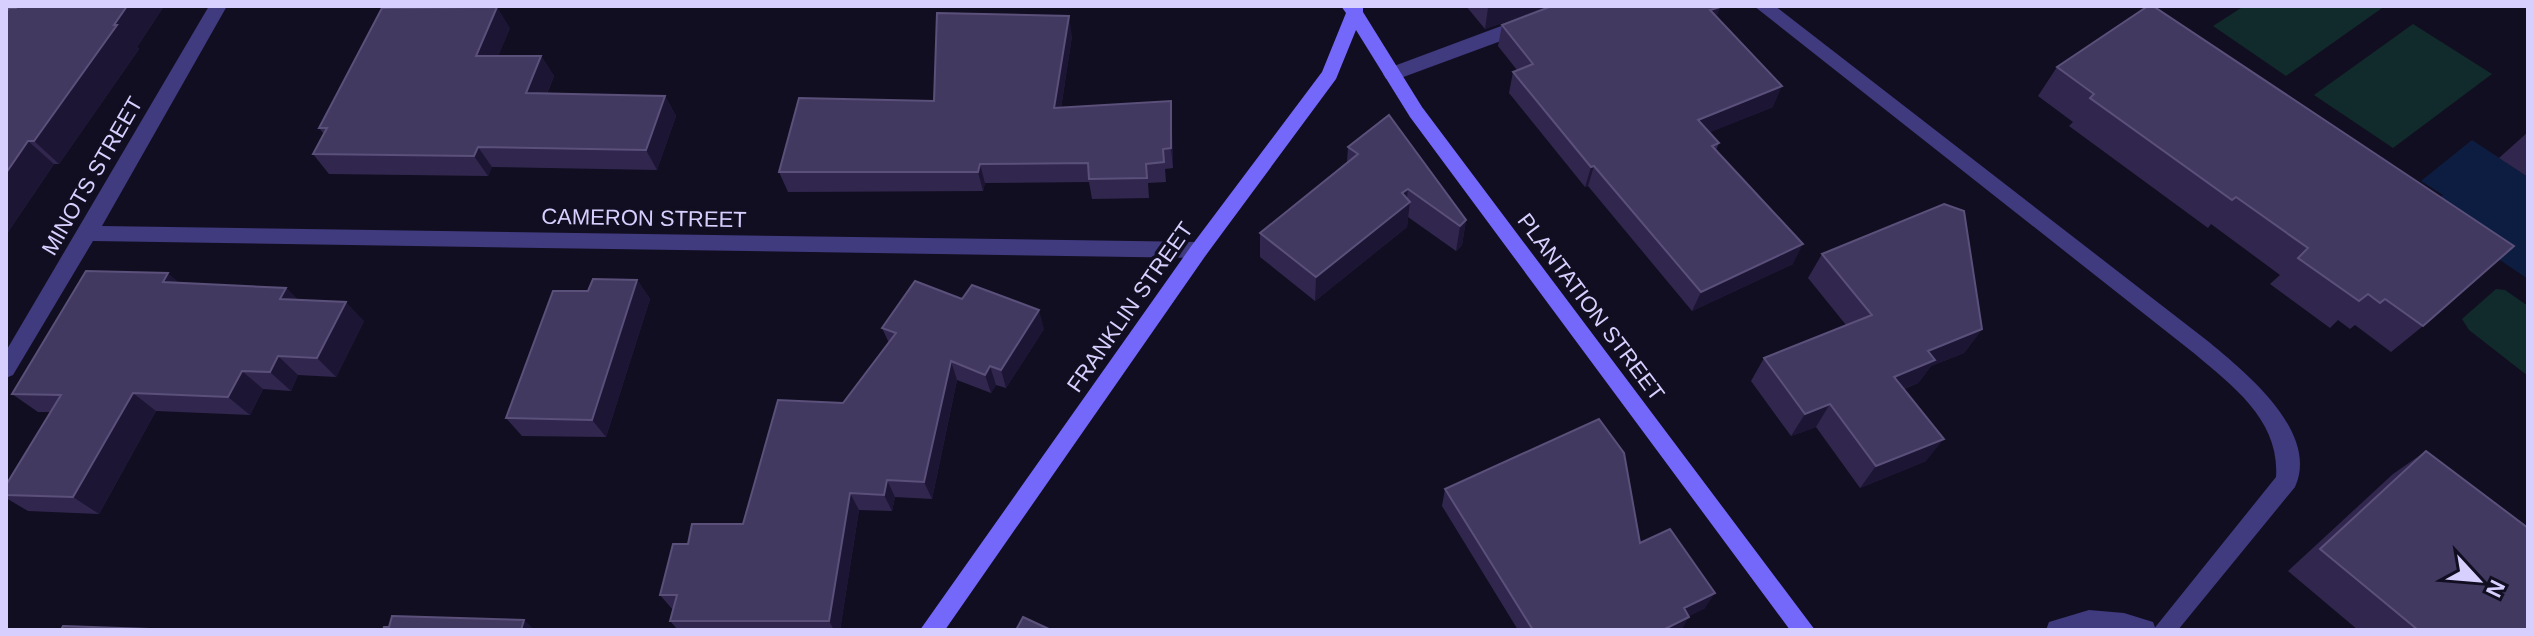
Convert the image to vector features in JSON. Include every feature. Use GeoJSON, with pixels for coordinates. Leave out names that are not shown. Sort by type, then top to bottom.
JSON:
{"type":"FeatureCollection","features":[{"type":"Feature","properties":{"kind":"street","name":"MINOTS STREET"},"geometry":{"type":"LineString","coordinates":[[6,369],[218,6]]}},
{"type":"Feature","properties":{"kind":"street"},"geometry":{"type":"LineString","coordinates":[[1392,74],[1544,19],[1569,6]]}},
{"type":"Feature","properties":{"kind":"street"},"geometry":{"type":"LineString","coordinates":[[1763,6],[2202,348],[2254,395],[2277,424],[2289,449],[2287,480],[2164,630]]}},
{"type":"Feature","properties":{"kind":"street","name":"PLANTATION STREET"},"geometry":{"type":"LineString","coordinates":[[1354,9],[1425,124],[1804,630]]}},
{"type":"Feature","properties":{"kind":"street","name":"FRANKLIN STREET"},"geometry":{"type":"LineString","coordinates":[[931,630],[1199,250],[1330,74],[1354,9]]}},
{"type":"Feature","properties":{"kind":"street","name":"CAMERON STREET"},"geometry":{"type":"LineString","coordinates":[[88,233],[1199,250]]}},
{"type":"Feature","properties":{"kind":"street"},"geometry":{"type":"LineString","coordinates":[[2057,630],[2094,621],[2127,622],[2145,630]]}},
{"type":"Feature","properties":{"kind":"green space"},"geometry":{"type":"Polygon","coordinates":[[[2244,6],[2385,6],[2286,76],[2213,26],[2244,6]]]}},
{"type":"Feature","properties":{"kind":"green space"},"geometry":{"type":"Polygon","coordinates":[[[2413,24],[2492,74],[2393,148],[2314,95],[2413,24]]]}},
{"type":"Feature","properties":{"kind":"green space"},"geometry":{"type":"Polygon","coordinates":[[[2496,289],[2505,290],[2528,306],[2528,376],[2469,330],[2462,319],[2496,289]]]}},
{"type":"Feature","properties":{"kind":"water"},"geometry":{"type":"Polygon","coordinates":[[[2472,140],[2528,177],[2528,279],[2426,210],[2443,195],[2421,181],[2472,140]]]}},
{"type":"Feature","properties":{"kind":"building"},"geometry":{"type":"Polygon","coordinates":[[[17,6],[127,6],[114,25],[117,25],[34,141],[28,141],[6,173],[6,12],[17,6]]]}},
{"type":"Feature","properties":{"kind":"building"},"geometry":{"type":"Polygon","coordinates":[[[1552,6],[1719,6],[1710,10],[1782,86],[1698,120],[1719,143],[1712,146],[1803,244],[1701,292],[1594,166],[1591,167],[1513,72],[1533,64],[1502,25],[1552,6]]]}},
{"type":"Feature","properties":{"kind":"building"},"geometry":{"type":"Polygon","coordinates":[[[2148,6],[2153,6],[2514,246],[2423,326],[2385,299],[2380,303],[2368,294],[2359,301],[2298,258],[2308,248],[2236,197],[2232,200],[2090,98],[2094,94],[2057,67],[2148,6]]]}},
{"type":"Feature","properties":{"kind":"building"},"geometry":{"type":"Polygon","coordinates":[[[497,7],[476,56],[541,56],[526,93],[665,96],[646,150],[478,147],[474,156],[313,154],[327,128],[319,128],[382,8],[497,7]]]}},
{"type":"Feature","properties":{"kind":"building"},"geometry":{"type":"Polygon","coordinates":[[[937,13],[1069,16],[1054,108],[1171,101],[1171,148],[1163,149],[1164,162],[1146,164],[1147,178],[1089,179],[1088,163],[980,164],[978,172],[779,172],[799,98],[934,101],[937,13]]]}},
{"type":"Feature","properties":{"kind":"building"},"geometry":{"type":"Polygon","coordinates":[[[1389,115],[1466,220],[1460,226],[1408,189],[1402,193],[1410,202],[1316,277],[1260,233],[1358,154],[1348,147],[1389,115]]]}},
{"type":"Feature","properties":{"kind":"building"},"geometry":{"type":"Polygon","coordinates":[[[1944,204],[1964,211],[1982,329],[1928,351],[1935,360],[1894,377],[1944,439],[1876,466],[1830,404],[1805,414],[1764,358],[1872,315],[1822,254],[1944,204]]]}},
{"type":"Feature","properties":{"kind":"building"},"geometry":{"type":"Polygon","coordinates":[[[86,271],[168,273],[163,282],[286,288],[280,299],[346,302],[317,358],[278,356],[270,372],[242,371],[228,397],[133,393],[73,497],[6,495],[6,485],[61,395],[12,394],[86,271]]]}},
{"type":"Feature","properties":{"kind":"building"},"geometry":{"type":"Polygon","coordinates":[[[593,279],[637,280],[592,420],[506,418],[553,291],[588,291],[593,279]]]}},
{"type":"Feature","properties":{"kind":"building"},"geometry":{"type":"Polygon","coordinates":[[[915,281],[962,299],[972,285],[1039,310],[1001,370],[990,366],[985,375],[951,361],[924,482],[887,480],[884,495],[850,493],[829,621],[670,621],[677,595],[660,595],[673,544],[688,544],[692,524],[743,524],[778,400],[843,403],[896,333],[882,328],[915,281]]]}},
{"type":"Feature","properties":{"kind":"building"},"geometry":{"type":"Polygon","coordinates":[[[1599,419],[1624,453],[1640,543],[1670,529],[1715,593],[1684,608],[1689,617],[1663,630],[1533,630],[1445,489],[1599,419]]]}},
{"type":"Feature","properties":{"kind":"building"},"geometry":{"type":"Polygon","coordinates":[[[2426,451],[2528,528],[2528,630],[2418,630],[2320,549],[2426,451]]]}},
{"type":"Feature","properties":{"kind":"building"},"geometry":{"type":"Polygon","coordinates":[[[392,616],[524,620],[521,630],[383,630],[389,627],[392,616]]]}},
{"type":"Feature","properties":{"kind":"building"},"geometry":{"type":"Polygon","coordinates":[[[1023,617],[1051,630],[1016,630],[1023,617]]]}},
{"type":"Feature","properties":{"kind":"building"},"geometry":{"type":"Polygon","coordinates":[[[63,626],[150,629],[61,630],[63,626]]]}}]}
